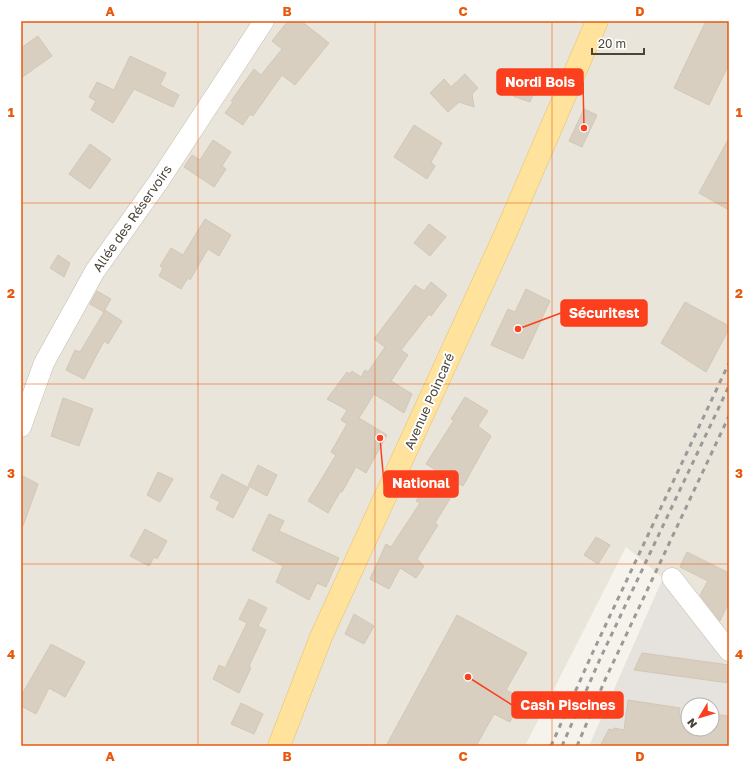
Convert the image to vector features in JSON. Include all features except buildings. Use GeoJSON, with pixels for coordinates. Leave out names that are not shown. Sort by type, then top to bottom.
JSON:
{"type":"FeatureCollection","features":[{"type":"Feature","properties":{"kind":"main road","name":"Avenue Poincaré"},"geometry":{"type":"LineString","coordinates":[[279,746],[321,637],[504,237],[597,21]]}},
{"type":"Feature","properties":{"kind":"street","name":"Allée des Réservoirs"},"geometry":{"type":"LineString","coordinates":[[21,427],[44,363],[95,271],[159,181],[264,21]]}},
{"type":"Feature","properties":{"kind":"street"},"geometry":{"type":"LineString","coordinates":[[672,578],[729,651]]}},
{"type":"Feature","properties":{"kind":"shaded area"},"geometry":{"type":"Polygon","coordinates":[[[21,21],[729,21],[729,660],[663,578],[626,547],[525,746],[21,746],[21,21]]]}},
{"type":"Feature","properties":{"kind":"shaded area"},"geometry":{"type":"Polygon","coordinates":[[[663,578],[729,660],[729,746],[589,746],[663,578]]]}},
{"type":"Feature","properties":{"kind":"railway"},"geometry":{"type":"LineString","coordinates":[[551,746],[592,654],[729,363]]}},
{"type":"Feature","properties":{"kind":"railway"},"geometry":{"type":"LineString","coordinates":[[562,746],[600,659],[729,386]]}},
{"type":"Feature","properties":{"kind":"railway"},"geometry":{"type":"LineString","coordinates":[[577,746],[605,680],[729,416]]}},
{"type":"Feature","properties":{"kind":"place","name":"Nordi Bois"},"geometry":{"type":"Point","coordinates":[584,128]}},
{"type":"Feature","properties":{"kind":"place","name":"Sécuritest"},"geometry":{"type":"Point","coordinates":[518,329]}},
{"type":"Feature","properties":{"kind":"place","name":"National"},"geometry":{"type":"Point","coordinates":[380,438]}},
{"type":"Feature","properties":{"kind":"place","name":"Cash Piscines"},"geometry":{"type":"Point","coordinates":[468,677]}}]}
